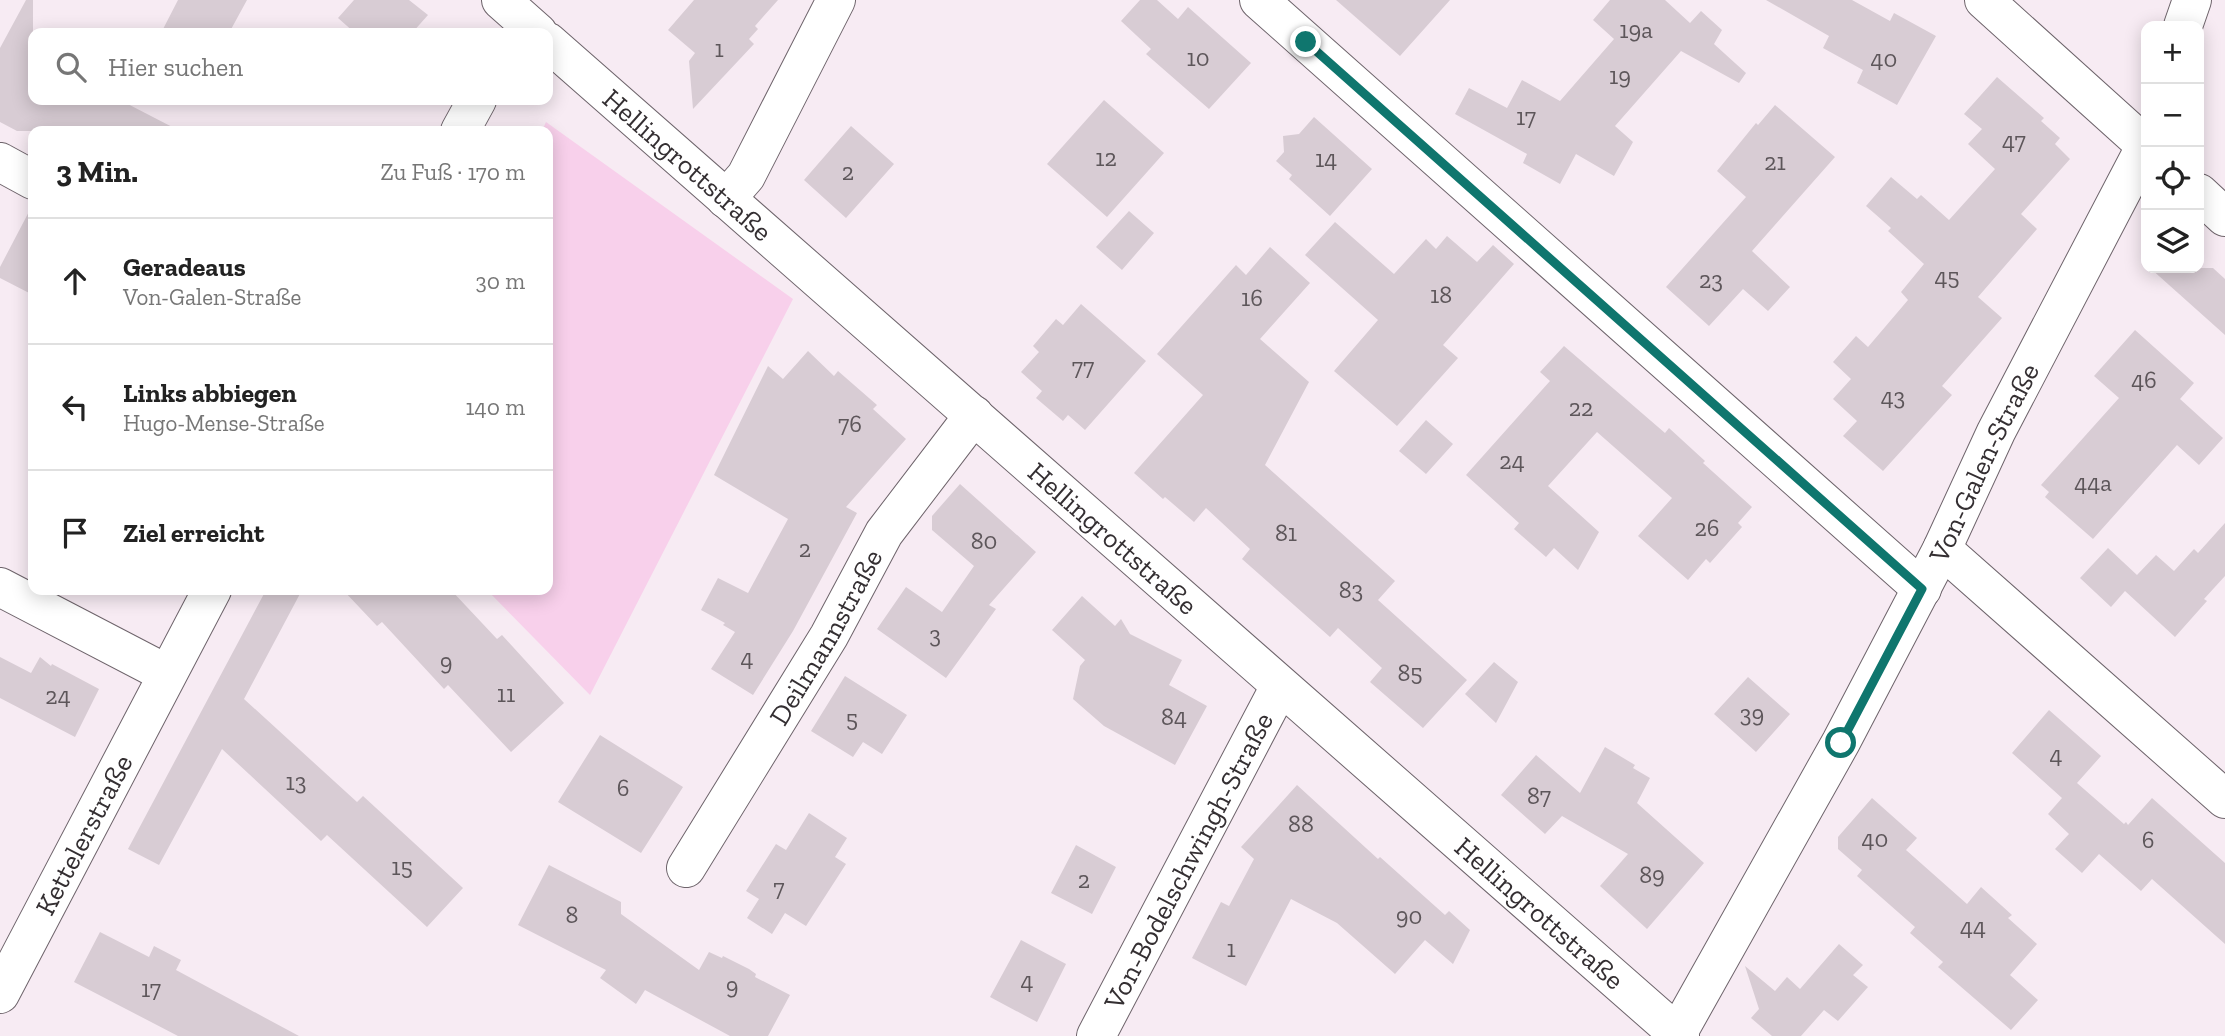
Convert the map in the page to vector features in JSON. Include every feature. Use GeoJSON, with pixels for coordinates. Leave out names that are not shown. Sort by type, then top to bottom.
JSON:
{"type":"FeatureCollection","features":[{"type":"Feature","properties":{"kind":"street"},"geometry":{"type":"LineString","coordinates":[[726,199],[746,176],[836,0]]}},
{"type":"Feature","properties":{"kind":"street"},"geometry":{"type":"LineString","coordinates":[[1259,0],[1922,589]]}},
{"type":"Feature","properties":{"kind":"street"},"geometry":{"type":"LineString","coordinates":[[1984,0],[2141,141]]}},
{"type":"Feature","properties":{"kind":"street"},"geometry":{"type":"LineString","coordinates":[[2185,21],[2192,0]]}},
{"type":"Feature","properties":{"kind":"street","name":"Hellingrottstraße"},"geometry":{"type":"LineString","coordinates":[[553,50],[974,415],[1678,1035]]}},
{"type":"Feature","properties":{"kind":"street"},"geometry":{"type":"LineString","coordinates":[[463,126],[474,105]]}},
{"type":"Feature","properties":{"kind":"street","name":"Von-Galen-Straße"},"geometry":{"type":"LineString","coordinates":[[1678,1035],[1841,743],[1942,550],[1996,432],[2145,147]]}},
{"type":"Feature","properties":{"kind":"street"},"geometry":{"type":"LineString","coordinates":[[2204,198],[2225,217]]}},
{"type":"Feature","properties":{"kind":"street","name":"Deilmannstraße"},"geometry":{"type":"LineString","coordinates":[[686,868],[829,636],[884,533],[974,415]]}},
{"type":"Feature","properties":{"kind":"street"},"geometry":{"type":"LineString","coordinates":[[1942,550],[2225,799]]}},
{"type":"Feature","properties":{"kind":"street"},"geometry":{"type":"LineString","coordinates":[[0,587],[167,674]]}},
{"type":"Feature","properties":{"kind":"street","name":"Kettelerstraße"},"geometry":{"type":"LineString","coordinates":[[0,994],[209,595]]}},
{"type":"Feature","properties":{"kind":"street","name":"Von-Bodelschwingh-Straße"},"geometry":{"type":"LineString","coordinates":[[1096,1036],[1280,686]]}},
{"type":"Feature","properties":{"kind":"shaded area"},"geometry":{"type":"Polygon","coordinates":[[[553,127],[793,299],[590,695],[492,595],[553,595],[553,127]]]}},
{"type":"Feature","properties":{"kind":"building"},"geometry":{"type":"Polygon","coordinates":[[[26,0],[33,0],[33,28],[28,28],[28,105],[130,105],[170,126],[28,126],[28,131],[17,131],[0,122],[0,48],[26,0]]]}},
{"type":"Feature","properties":{"kind":"building"},"geometry":{"type":"Polygon","coordinates":[[[178,0],[247,0],[232,28],[164,28],[178,0]]]}},
{"type":"Feature","properties":{"kind":"building"},"geometry":{"type":"Polygon","coordinates":[[[354,0],[409,0],[428,15],[416,28],[349,28],[338,18],[354,0]]]}},
{"type":"Feature","properties":{"kind":"building"},"geometry":{"type":"Polygon","coordinates":[[[694,0],[778,0],[755,26],[758,29],[749,39],[754,44],[693,109],[689,61],[695,53],[668,30],[694,0]]]}},
{"type":"Feature","properties":{"kind":"building"},"geometry":{"type":"Polygon","coordinates":[[[1140,0],[1157,0],[1178,19],[1188,7],[1251,63],[1209,109],[1146,54],[1151,49],[1121,21],[1140,0]]]}},
{"type":"Feature","properties":{"kind":"building"},"geometry":{"type":"Polygon","coordinates":[[[1336,0],[1450,0],[1400,56],[1336,0]]]}},
{"type":"Feature","properties":{"kind":"building"},"geometry":{"type":"Polygon","coordinates":[[[1610,0],[1665,0],[1690,23],[1701,11],[1722,30],[1714,44],[1746,73],[1739,83],[1681,51],[1615,126],[1633,142],[1614,176],[1576,154],[1560,184],[1523,163],[1527,154],[1455,114],[1469,88],[1507,108],[1522,80],[1560,101],[1614,39],[1593,20],[1610,0]]]}},
{"type":"Feature","properties":{"kind":"building"},"geometry":{"type":"Polygon","coordinates":[[[1766,0],[1852,0],[1890,21],[1894,13],[1936,36],[1897,105],[1857,83],[1863,70],[1823,48],[1829,36],[1766,0]]]}},
{"type":"Feature","properties":{"kind":"building"},"geometry":{"type":"Polygon","coordinates":[[[1997,77],[2044,118],[2041,121],[2060,138],[2055,144],[2070,159],[2021,214],[2037,229],[1978,297],[2002,318],[1942,386],[1952,395],[1883,471],[1843,436],[1857,421],[1833,399],[1851,379],[1833,362],[1856,336],[1868,347],[1908,300],[1901,292],[1924,264],[1888,231],[1891,228],[1866,206],[1891,177],[1917,199],[1921,195],[1949,220],[1995,169],[1968,144],[1982,129],[1964,114],[1997,77]]]}},
{"type":"Feature","properties":{"kind":"building"},"geometry":{"type":"Polygon","coordinates":[[[1104,100],[1164,153],[1107,217],[1047,164],[1104,100]]]}},
{"type":"Feature","properties":{"kind":"building"},"geometry":{"type":"Polygon","coordinates":[[[1775,105],[1835,157],[1752,251],[1790,287],[1768,311],[1743,289],[1709,326],[1666,287],[1746,197],[1717,171],[1756,123],[1758,125],[1775,105]]]}},
{"type":"Feature","properties":{"kind":"building"},"geometry":{"type":"Polygon","coordinates":[[[1314,117],[1372,169],[1330,216],[1289,179],[1292,175],[1276,161],[1284,152],[1283,136],[1299,134],[1314,117]]]}},
{"type":"Feature","properties":{"kind":"building"},"geometry":{"type":"Polygon","coordinates":[[[851,126],[894,164],[846,218],[804,180],[851,126]]]}},
{"type":"Feature","properties":{"kind":"building"},"geometry":{"type":"Polygon","coordinates":[[[1129,211],[1154,233],[1122,270],[1096,247],[1129,211]]]}},
{"type":"Feature","properties":{"kind":"building"},"geometry":{"type":"Polygon","coordinates":[[[28,214],[28,292],[0,278],[0,267],[28,214]]]}},
{"type":"Feature","properties":{"kind":"building"},"geometry":{"type":"Polygon","coordinates":[[[1335,222],[1394,274],[1426,239],[1436,249],[1447,236],[1477,262],[1493,245],[1514,264],[1443,345],[1458,358],[1397,426],[1334,371],[1378,320],[1305,255],[1335,222]]]}},
{"type":"Feature","properties":{"kind":"building"},"geometry":{"type":"Polygon","coordinates":[[[1270,247],[1310,283],[1260,339],[1309,382],[1265,465],[1395,581],[1378,600],[1467,680],[1423,728],[1370,682],[1382,668],[1338,628],[1330,637],[1242,559],[1250,549],[1206,508],[1194,522],[1134,473],[1203,395],[1157,354],[1236,265],[1246,275],[1270,247]]]}},
{"type":"Feature","properties":{"kind":"building"},"geometry":{"type":"Polygon","coordinates":[[[2204,268],[2213,268],[2225,279],[2225,335],[2156,273],[2204,273],[2204,268]]]}},
{"type":"Feature","properties":{"kind":"building"},"geometry":{"type":"Polygon","coordinates":[[[1081,304],[1146,361],[1085,430],[1068,415],[1063,421],[1036,398],[1042,391],[1021,372],[1039,352],[1033,346],[1056,319],[1063,325],[1081,304]]]}},
{"type":"Feature","properties":{"kind":"building"},"geometry":{"type":"Polygon","coordinates":[[[2135,330],[2194,383],[2180,399],[2223,438],[2199,465],[2177,445],[2093,539],[2045,497],[2049,492],[2041,485],[2119,398],[2094,376],[2135,330]]]}},
{"type":"Feature","properties":{"kind":"building"},"geometry":{"type":"Polygon","coordinates":[[[1564,346],[1665,433],[1669,428],[1752,507],[1738,523],[1742,527],[1710,563],[1706,559],[1688,580],[1638,536],[1672,498],[1597,432],[1548,486],[1599,532],[1578,570],[1554,548],[1546,557],[1514,529],[1519,523],[1466,475],[1550,381],[1540,372],[1564,346]]]}},
{"type":"Feature","properties":{"kind":"building"},"geometry":{"type":"Polygon","coordinates":[[[808,351],[834,376],[838,371],[877,405],[873,409],[906,439],[846,507],[857,513],[793,631],[753,695],[711,669],[735,632],[723,625],[725,623],[701,610],[718,578],[748,593],[788,519],[714,475],[768,366],[783,379],[808,351]]]}},
{"type":"Feature","properties":{"kind":"building"},"geometry":{"type":"Polygon","coordinates":[[[1426,420],[1453,444],[1426,474],[1399,451],[1426,420]]]}},
{"type":"Feature","properties":{"kind":"building"},"geometry":{"type":"Polygon","coordinates":[[[960,484],[1036,552],[989,605],[996,609],[946,678],[877,629],[906,587],[942,612],[974,566],[932,530],[932,516],[960,484]]]}},
{"type":"Feature","properties":{"kind":"building"},"geometry":{"type":"Polygon","coordinates":[[[2225,523],[2225,576],[2175,637],[2125,591],[2111,607],[2080,578],[2108,548],[2137,575],[2156,555],[2174,571],[2194,549],[2198,553],[2225,523]]]}},
{"type":"Feature","properties":{"kind":"building"},"geometry":{"type":"Polygon","coordinates":[[[263,595],[299,595],[244,699],[357,802],[363,796],[463,888],[427,927],[327,835],[321,841],[222,749],[159,865],[128,849],[263,595]]]}},
{"type":"Feature","properties":{"kind":"building"},"geometry":{"type":"Polygon","coordinates":[[[348,595],[456,595],[497,639],[502,635],[564,703],[511,752],[448,685],[444,689],[382,622],[377,626],[348,595]]]}},
{"type":"Feature","properties":{"kind":"building"},"geometry":{"type":"Polygon","coordinates":[[[1082,596],[1115,626],[1121,619],[1130,634],[1182,660],[1169,685],[1207,706],[1175,765],[1104,726],[1073,699],[1080,666],[1085,660],[1052,630],[1082,596]]]}},
{"type":"Feature","properties":{"kind":"building"},"geometry":{"type":"Polygon","coordinates":[[[0,657],[31,673],[40,657],[51,666],[52,664],[99,689],[75,737],[0,698],[0,657]]]}},
{"type":"Feature","properties":{"kind":"building"},"geometry":{"type":"Polygon","coordinates":[[[1494,662],[1518,682],[1496,723],[1465,694],[1494,662]]]}},
{"type":"Feature","properties":{"kind":"building"},"geometry":{"type":"Polygon","coordinates":[[[845,676],[907,715],[882,754],[863,742],[853,757],[811,731],[845,676]]]}},
{"type":"Feature","properties":{"kind":"building"},"geometry":{"type":"Polygon","coordinates":[[[1748,677],[1790,714],[1756,752],[1714,714],[1748,677]]]}},
{"type":"Feature","properties":{"kind":"building"},"geometry":{"type":"Polygon","coordinates":[[[2049,710],[2101,756],[2077,783],[2124,824],[2126,822],[2128,825],[2152,798],[2225,863],[2225,944],[2152,879],[2141,891],[2099,854],[2082,873],[2055,849],[2069,834],[2048,814],[2062,798],[2012,753],[2049,710]]]}},
{"type":"Feature","properties":{"kind":"building"},"geometry":{"type":"Polygon","coordinates":[[[600,735],[683,787],[641,853],[558,802],[600,735]]]}},
{"type":"Feature","properties":{"kind":"building"},"geometry":{"type":"Polygon","coordinates":[[[1605,747],[1635,765],[1633,768],[1650,778],[1637,803],[1704,863],[1647,929],[1600,886],[1628,854],[1562,816],[1545,834],[1501,795],[1536,755],[1580,793],[1605,747]]]}},
{"type":"Feature","properties":{"kind":"building"},"geometry":{"type":"Polygon","coordinates":[[[1297,785],[1378,859],[1380,857],[1445,915],[1449,911],[1470,930],[1453,964],[1425,940],[1395,974],[1337,923],[1291,899],[1246,986],[1192,958],[1221,902],[1229,906],[1254,859],[1241,847],[1297,785]]]}},
{"type":"Feature","properties":{"kind":"building"},"geometry":{"type":"Polygon","coordinates":[[[1872,798],[1917,838],[1906,850],[1967,904],[1981,887],[2012,915],[2008,918],[2037,944],[2010,975],[2038,1000],[2011,1030],[1938,967],[1943,962],[1910,933],[1915,927],[1857,876],[1862,870],[1838,849],[1838,837],[1872,798]]]}},
{"type":"Feature","properties":{"kind":"building"},"geometry":{"type":"Polygon","coordinates":[[[809,813],[847,838],[835,857],[846,864],[806,926],[785,913],[772,934],[747,918],[759,899],[746,891],[776,844],[786,850],[809,813]]]}},
{"type":"Feature","properties":{"kind":"building"},"geometry":{"type":"Polygon","coordinates":[[[1076,845],[1116,867],[1092,914],[1051,893],[1076,845]]]}},
{"type":"Feature","properties":{"kind":"building"},"geometry":{"type":"Polygon","coordinates":[[[549,865],[621,902],[621,914],[699,970],[709,952],[749,969],[756,974],[755,977],[790,995],[768,1036],[730,1036],[645,990],[636,1004],[600,978],[606,970],[518,925],[549,865]]]}},
{"type":"Feature","properties":{"kind":"building"},"geometry":{"type":"Polygon","coordinates":[[[100,932],[149,957],[154,946],[181,960],[176,970],[299,1036],[178,1036],[74,982],[100,932]]]}},
{"type":"Feature","properties":{"kind":"building"},"geometry":{"type":"Polygon","coordinates":[[[1021,940],[1066,964],[1037,1022],[990,997],[1021,940]]]}},
{"type":"Feature","properties":{"kind":"building"},"geometry":{"type":"Polygon","coordinates":[[[1839,944],[1863,965],[1853,975],[1868,987],[1838,1021],[1824,1010],[1801,1036],[1772,1036],[1751,1018],[1759,1009],[1745,966],[1775,991],[1787,977],[1800,989],[1839,944]]]}},
{"type":"Feature","properties":{"kind":"route"},"geometry":{"type":"LineString","coordinates":[[1306,42],[1922,589],[1841,743]]}}]}
